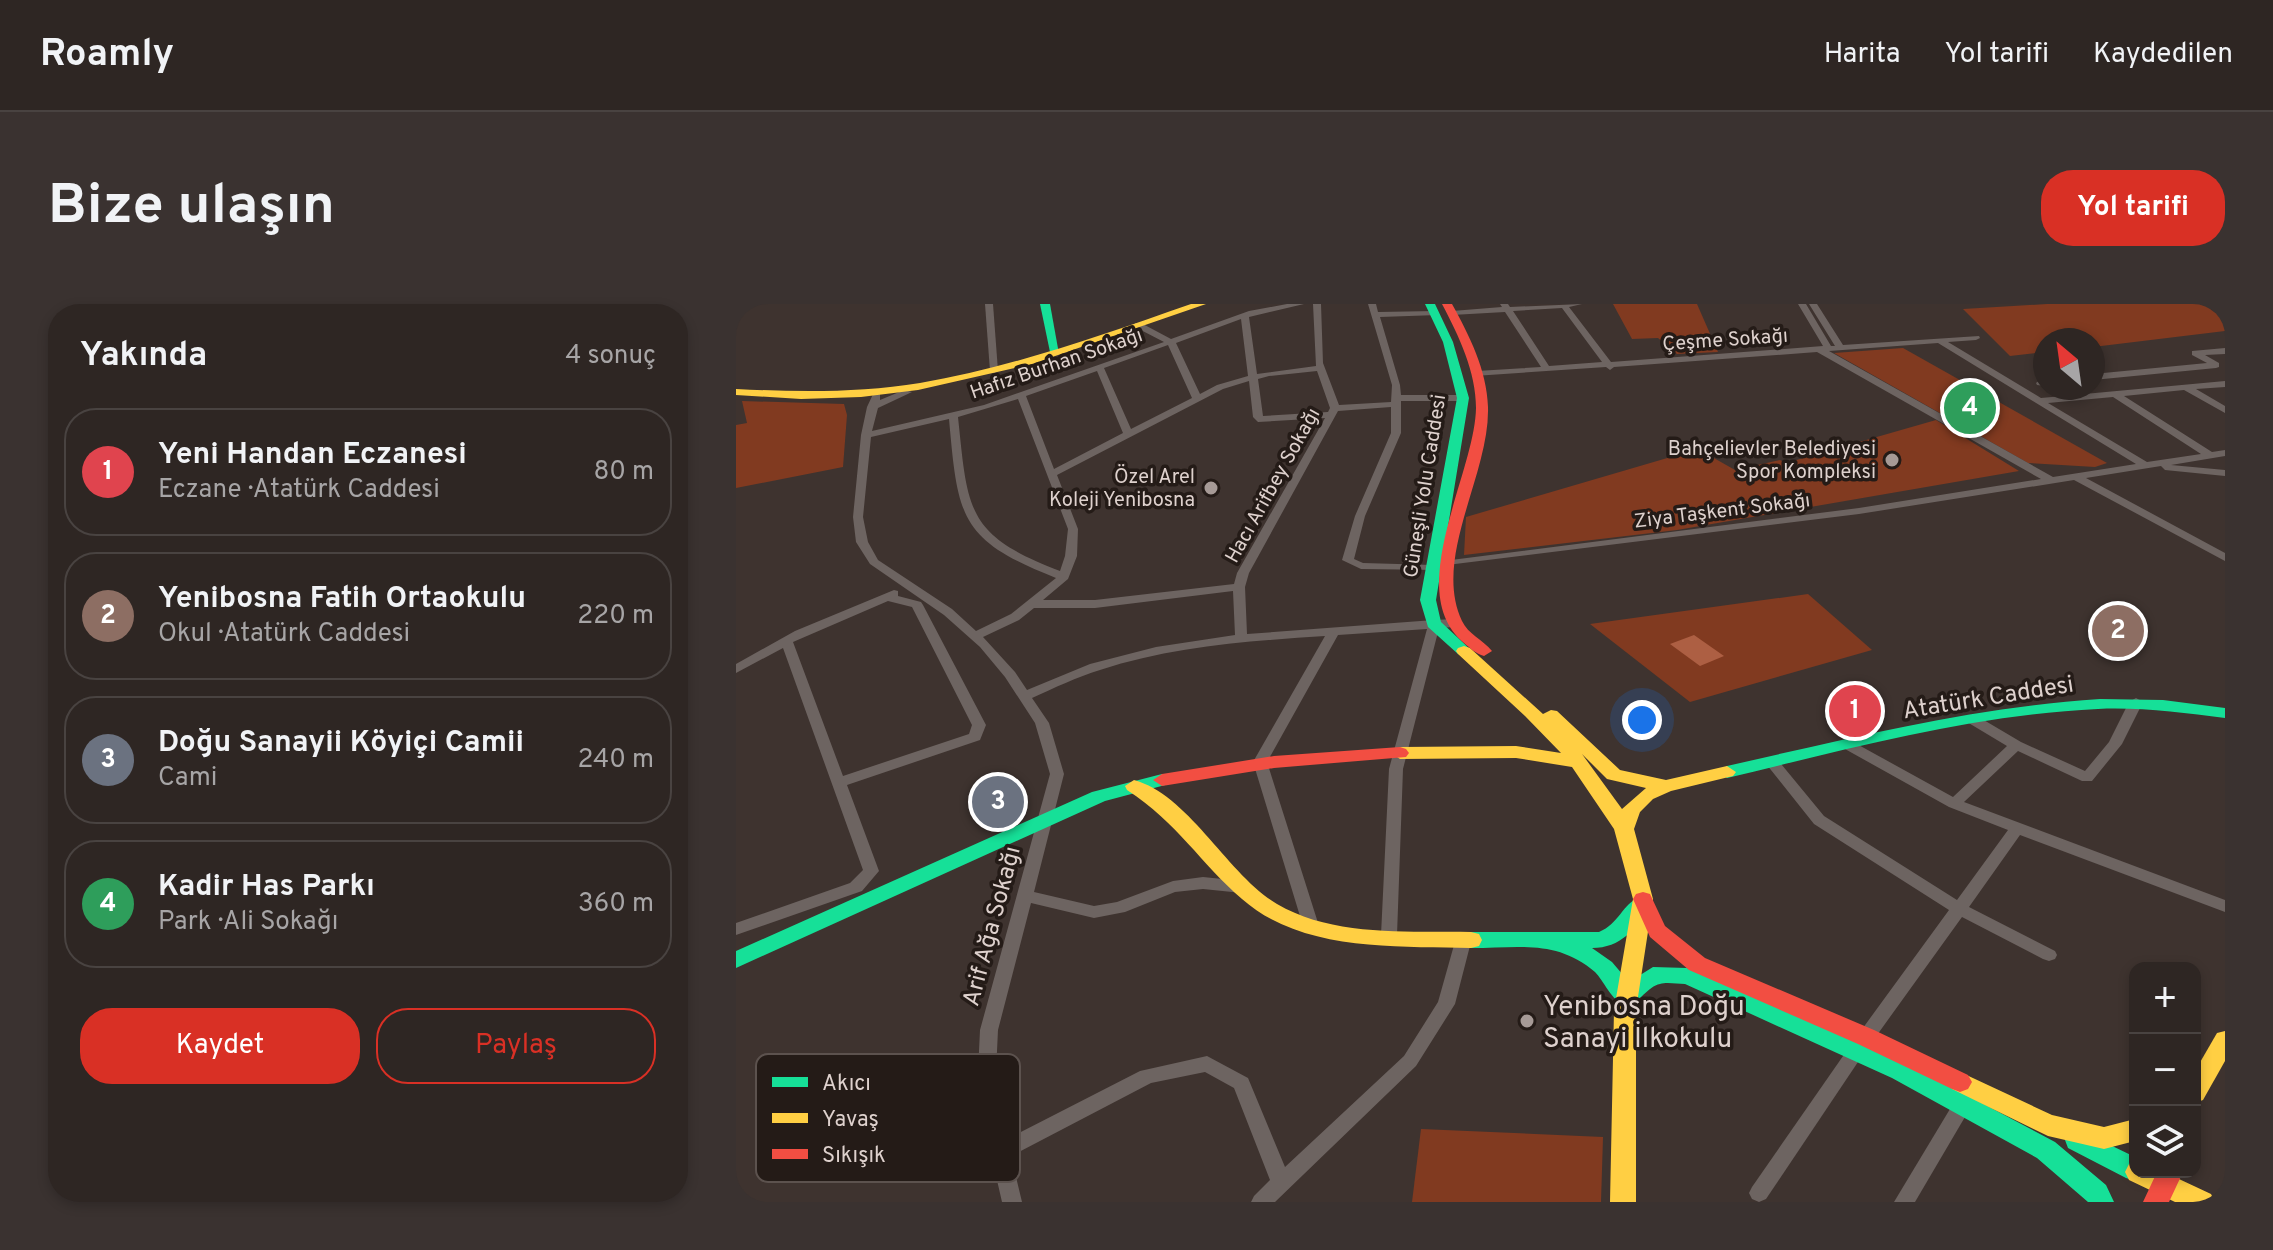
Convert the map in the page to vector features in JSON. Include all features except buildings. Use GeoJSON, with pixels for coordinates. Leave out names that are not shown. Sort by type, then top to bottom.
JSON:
{"type":"FeatureCollection","features":[{"type":"Feature","properties":{"kind":"main road"},"geometry":{"type":"LineString","coordinates":[[1045,304],[1055,352]]}},
{"type":"Feature","properties":{"kind":"main road"},"geometry":{"type":"LineString","coordinates":[[736,392],[851,395],[874,400],[994,371],[1201,304]]}},
{"type":"Feature","properties":{"kind":"main road","name":"Güneşli Yolu Caddesi"},"geometry":{"type":"LineString","coordinates":[[1434,624],[1428,600],[1442,566],[1482,423],[1477,374],[1441,308]]}},
{"type":"Feature","properties":{"kind":"main road","name":"Güneşli Yolu Caddesi"},"geometry":{"type":"LineString","coordinates":[[1441,308],[1463,398],[1442,566],[1446,598],[1454,623]]}},
{"type":"Feature","properties":{"kind":"main road"},"geometry":{"type":"LineString","coordinates":[[1454,623],[1614,775],[1666,786]]}},
{"type":"Feature","properties":{"kind":"main road"},"geometry":{"type":"LineString","coordinates":[[1434,624],[1519,700],[1579,762],[1610,802],[1624,829],[1643,899],[1657,931],[1697,964],[1861,1044],[2046,1150],[2097,1193],[2101,1202]]}},
{"type":"Feature","properties":{"kind":"main road","name":"Atatürk Caddesi"},"geometry":{"type":"LineString","coordinates":[[1666,786],[1972,719],[2049,707],[2136,702],[2178,704],[2225,713]]}},
{"type":"Feature","properties":{"kind":"main road"},"geometry":{"type":"LineString","coordinates":[[736,960],[1099,796],[1134,786],[1260,762],[1402,752],[1526,750],[1579,762]]}},
{"type":"Feature","properties":{"kind":"main road"},"geometry":{"type":"LineString","coordinates":[[1134,786],[1165,804],[1204,841],[1242,887],[1267,908],[1311,926],[1389,935],[1601,940],[1620,932],[1643,899]]}},
{"type":"Feature","properties":{"kind":"main road"},"geometry":{"type":"LineString","coordinates":[[1624,829],[1631,809],[1646,795],[1666,786]]}},
{"type":"Feature","properties":{"kind":"main road"},"geometry":{"type":"LineString","coordinates":[[1623,1202],[1621,1160],[1626,996],[1643,899]]}},
{"type":"Feature","properties":{"kind":"main road"},"geometry":{"type":"LineString","coordinates":[[1553,940],[1590,952],[1617,977],[1626,996]]}},
{"type":"Feature","properties":{"kind":"main road"},"geometry":{"type":"LineString","coordinates":[[1626,996],[1648,975],[1670,972],[1861,1044],[2048,1125],[2129,1167]]}},
{"type":"Feature","properties":{"kind":"main road"},"geometry":{"type":"LineString","coordinates":[[2201,1082],[2225,1040]]}},
{"type":"Feature","properties":{"kind":"main road"},"geometry":{"type":"LineString","coordinates":[[2048,1125],[2104,1138],[2129,1132]]}},
{"type":"Feature","properties":{"kind":"main road"},"geometry":{"type":"LineString","coordinates":[[2184,1178],[2216,1202]]}},
{"type":"Feature","properties":{"kind":"main road"},"geometry":{"type":"LineString","coordinates":[[2163,1187],[2202,1202]]}},
{"type":"Feature","properties":{"kind":"street"},"geometry":{"type":"LineString","coordinates":[[989,304],[994,371]]}},
{"type":"Feature","properties":{"kind":"street","name":"Hafız Burhan Sokağı"},"geometry":{"type":"LineString","coordinates":[[866,435],[953,416],[1021,396],[1245,316],[1300,304]]}},
{"type":"Feature","properties":{"kind":"street","name":"Hacı Arifbey Sokağı"},"geometry":{"type":"LineString","coordinates":[[1241,638],[1239,587],[1243,573],[1333,412],[1320,368],[1317,304]]}},
{"type":"Feature","properties":{"kind":"street"},"geometry":{"type":"LineString","coordinates":[[1397,401],[1374,310],[1578,304]]}},
{"type":"Feature","properties":{"kind":"street"},"geometry":{"type":"LineString","coordinates":[[1802,304],[1824,350],[2050,480]]}},
{"type":"Feature","properties":{"kind":"street"},"geometry":{"type":"LineString","coordinates":[[1813,304],[1841,348]]}},
{"type":"Feature","properties":{"kind":"street"},"geometry":{"type":"LineString","coordinates":[[1564,305],[1610,367]]}},
{"type":"Feature","properties":{"kind":"street"},"geometry":{"type":"LineString","coordinates":[[1506,307],[1547,369]]}},
{"type":"Feature","properties":{"kind":"street"},"geometry":{"type":"LineString","coordinates":[[1245,316],[1251,377],[1261,420],[1397,401],[1463,398]]}},
{"type":"Feature","properties":{"kind":"street"},"geometry":{"type":"LineString","coordinates":[[1138,325],[1171,342],[1197,398]]}},
{"type":"Feature","properties":{"kind":"street","name":"Çeşme Sokağı"},"geometry":{"type":"LineString","coordinates":[[1477,374],[1610,367],[1976,338]]}},
{"type":"Feature","properties":{"kind":"street"},"geometry":{"type":"LineString","coordinates":[[1940,341],[2139,465],[2225,473]]}},
{"type":"Feature","properties":{"kind":"street"},"geometry":{"type":"LineString","coordinates":[[2105,376],[2216,365],[2195,353],[2225,351]]}},
{"type":"Feature","properties":{"kind":"street"},"geometry":{"type":"LineString","coordinates":[[1100,368],[1129,436]]}},
{"type":"Feature","properties":{"kind":"street"},"geometry":{"type":"LineString","coordinates":[[1052,474],[1197,398],[1251,377],[1320,368]]}},
{"type":"Feature","properties":{"kind":"street"},"geometry":{"type":"LineString","coordinates":[[2040,401],[2225,384]]}},
{"type":"Feature","properties":{"kind":"street"},"geometry":{"type":"LineString","coordinates":[[2185,387],[2225,410]]}},
{"type":"Feature","properties":{"kind":"street"},"geometry":{"type":"LineString","coordinates":[[2115,394],[2210,455]]}},
{"type":"Feature","properties":{"kind":"street"},"geometry":{"type":"LineString","coordinates":[[975,636],[1015,617],[1064,577],[1071,556],[1073,529],[1021,396]]}},
{"type":"Feature","properties":{"kind":"street","name":"Arif Ağa Sokağı"},"geometry":{"type":"LineString","coordinates":[[874,400],[866,435],[858,517],[862,542],[874,562],[948,612],[975,636],[1042,723],[1057,774],[1047,821],[989,1030],[988,1054]]}},
{"type":"Feature","properties":{"kind":"street","name":"Ziya Taşkent Sokağı"},"geometry":{"type":"LineString","coordinates":[[1397,401],[1396,433],[1360,516],[1348,560],[1361,566],[1442,566],[1859,511],[2139,465]]}},
{"type":"Feature","properties":{"kind":"street"},"geometry":{"type":"LineString","coordinates":[[953,416],[960,491],[969,519],[986,541],[1014,559],[1064,577]]}},
{"type":"Feature","properties":{"kind":"street"},"geometry":{"type":"LineString","coordinates":[[2139,465],[2225,453]]}},
{"type":"Feature","properties":{"kind":"street"},"geometry":{"type":"LineString","coordinates":[[2074,476],[2225,558]]}},
{"type":"Feature","properties":{"kind":"street"},"geometry":{"type":"LineString","coordinates":[[736,669],[787,642],[909,587]]}},
{"type":"Feature","properties":{"kind":"street"},"geometry":{"type":"LineString","coordinates":[[1030,604],[1095,604],[1239,587]]}},
{"type":"Feature","properties":{"kind":"street"},"geometry":{"type":"LineString","coordinates":[[838,783],[975,737],[979,725],[917,605],[887,597]]}},
{"type":"Feature","properties":{"kind":"street"},"geometry":{"type":"LineString","coordinates":[[1024,696],[1095,667],[1156,651],[1241,638],[1454,623]]}},
{"type":"Feature","properties":{"kind":"street"},"geometry":{"type":"LineString","coordinates":[[1389,935],[1396,769],[1434,624]]}},
{"type":"Feature","properties":{"kind":"street"},"geometry":{"type":"LineString","coordinates":[[1311,926],[1260,762],[1333,633]]}},
{"type":"Feature","properties":{"kind":"street"},"geometry":{"type":"LineString","coordinates":[[736,929],[856,887],[871,871],[787,642]]}},
{"type":"Feature","properties":{"kind":"street"},"geometry":{"type":"LineString","coordinates":[[1972,719],[2016,745],[2087,778],[2115,744],[2136,702]]}},
{"type":"Feature","properties":{"kind":"street"},"geometry":{"type":"LineString","coordinates":[[1954,804],[2016,745]]}},
{"type":"Feature","properties":{"kind":"street"},"geometry":{"type":"LineString","coordinates":[[1850,746],[1954,804],[2225,906]]}},
{"type":"Feature","properties":{"kind":"street"},"geometry":{"type":"LineString","coordinates":[[1772,762],[1819,820],[1956,907],[2049,955]]}},
{"type":"Feature","properties":{"kind":"street"},"geometry":{"type":"LineString","coordinates":[[1759,1193],[1956,907],[2018,827]]}},
{"type":"Feature","properties":{"kind":"street"},"geometry":{"type":"LineString","coordinates":[[1027,896],[1094,912],[1119,908],[1173,887],[1203,883],[1242,887]]}},
{"type":"Feature","properties":{"kind":"street"},"geometry":{"type":"LineString","coordinates":[[1261,1202],[1410,1061],[1446,1004],[1464,938]]}},
{"type":"Feature","properties":{"kind":"street"},"geometry":{"type":"LineString","coordinates":[[1020,1142],[1147,1076],[1207,1064],[1241,1083],[1281,1182]]}},
{"type":"Feature","properties":{"kind":"street"},"geometry":{"type":"LineString","coordinates":[[1904,1202],[1963,1105]]}},
{"type":"Feature","properties":{"kind":"street","name":"Arif Ağa Sokağı"},"geometry":{"type":"LineString","coordinates":[[1007,1182],[1012,1202]]}},
{"type":"Feature","properties":{"kind":"shaded area"},"geometry":{"type":"Polygon","coordinates":[[[1613,304],[1697,304],[1718,352],[1677,354],[1658,338],[1632,339],[1613,304]]]}},
{"type":"Feature","properties":{"kind":"shaded area"},"geometry":{"type":"Polygon","coordinates":[[[2047,304],[2225,304],[2225,331],[2105,346],[2105,328],[2033,328],[2033,353],[2010,356],[1963,309],[2047,304]]]}},
{"type":"Feature","properties":{"kind":"shaded area"},"geometry":{"type":"Polygon","coordinates":[[[1903,348],[2107,463],[2095,467],[2028,463],[1834,353],[1903,348]]]}},
{"type":"Feature","properties":{"kind":"shaded area"},"geometry":{"type":"Polygon","coordinates":[[[742,401],[844,404],[847,415],[843,467],[736,488],[736,425],[747,423],[742,401]]]}},
{"type":"Feature","properties":{"kind":"shaded area"},"geometry":{"type":"Polygon","coordinates":[[[1936,420],[2019,471],[1677,530],[1464,555],[1466,517],[1698,449],[1735,470],[1780,460],[1786,463],[1936,420]]]}},
{"type":"Feature","properties":{"kind":"shaded area"},"geometry":{"type":"Polygon","coordinates":[[[1808,594],[1872,650],[1690,702],[1590,624],[1808,594]]]}},
{"type":"Feature","properties":{"kind":"shaded area"},"geometry":{"type":"Polygon","coordinates":[[[1694,635],[1724,656],[1700,666],[1670,644],[1694,635]]]}},
{"type":"Feature","properties":{"kind":"shaded area"},"geometry":{"type":"Polygon","coordinates":[[[1421,1129],[1603,1137],[1601,1202],[1412,1202],[1421,1129]]]}},
{"type":"Feature","properties":{"kind":"traffic: fast"},"geometry":{"type":"LineString","coordinates":[[1045,304],[1055,352]]}},
{"type":"Feature","properties":{"kind":"traffic: fast"},"geometry":{"type":"LineString","coordinates":[[1430,304],[1448,342],[1463,398],[1428,600],[1434,624],[1464,651]]}},
{"type":"Feature","properties":{"kind":"traffic: fast"},"geometry":{"type":"LineString","coordinates":[[1727,772],[1912,729],[2037,708],[2100,704],[2163,705],[2225,713]]}},
{"type":"Feature","properties":{"kind":"traffic: fast"},"geometry":{"type":"LineString","coordinates":[[736,960],[1099,796],[1162,780]]}},
{"type":"Feature","properties":{"kind":"traffic: fast"},"geometry":{"type":"LineString","coordinates":[[1471,940],[1601,940],[1620,932],[1639,906]]}},
{"type":"Feature","properties":{"kind":"traffic: fast"},"geometry":{"type":"LineString","coordinates":[[1553,940],[1596,961],[1626,996],[1653,975],[1687,976],[1900,1071],[2046,1150],[2097,1193],[2101,1202]]}},
{"type":"Feature","properties":{"kind":"traffic: fast"},"geometry":{"type":"LineString","coordinates":[[2077,1140],[2129,1167]]}},
{"type":"Feature","properties":{"kind":"traffic: slow"},"geometry":{"type":"LineString","coordinates":[[736,392],[801,395],[918,387],[1028,361],[1201,304]]}},
{"type":"Feature","properties":{"kind":"traffic: slow"},"geometry":{"type":"LineString","coordinates":[[1464,651],[1573,755],[1609,803],[1624,829]]}},
{"type":"Feature","properties":{"kind":"traffic: slow"},"geometry":{"type":"LineString","coordinates":[[1551,715],[1614,775],[1666,786]]}},
{"type":"Feature","properties":{"kind":"traffic: slow"},"geometry":{"type":"LineString","coordinates":[[1400,753],[1516,752],[1579,762]]}},
{"type":"Feature","properties":{"kind":"traffic: slow"},"geometry":{"type":"LineString","coordinates":[[1623,1202],[1625,1010],[1643,899],[1624,829],[1631,809],[1646,795],[1666,786],[1727,772]]}},
{"type":"Feature","properties":{"kind":"traffic: slow"},"geometry":{"type":"LineString","coordinates":[[1134,786],[1168,810],[1249,894],[1270,910],[1296,921],[1354,934],[1471,940]]}},
{"type":"Feature","properties":{"kind":"traffic: slow"},"geometry":{"type":"LineString","coordinates":[[2201,1082],[2225,1040]]}},
{"type":"Feature","properties":{"kind":"traffic: slow"},"geometry":{"type":"LineString","coordinates":[[1960,1082],[2048,1125],[2104,1138],[2129,1132]]}},
{"type":"Feature","properties":{"kind":"traffic: slow"},"geometry":{"type":"LineString","coordinates":[[2151,1178],[2202,1202]]}},
{"type":"Feature","properties":{"kind":"traffic: jam"},"geometry":{"type":"LineString","coordinates":[[1447,304],[1471,355],[1479,381],[1482,409],[1474,460],[1450,551],[1446,579],[1448,605],[1456,626],[1484,651]]}},
{"type":"Feature","properties":{"kind":"traffic: jam"},"geometry":{"type":"LineString","coordinates":[[1162,780],[1274,762],[1400,753]]}},
{"type":"Feature","properties":{"kind":"traffic: jam"},"geometry":{"type":"LineString","coordinates":[[1643,899],[1657,931],[1697,964],[1866,1037],[1960,1082]]}},
{"type":"Feature","properties":{"kind":"traffic: jam"},"geometry":{"type":"LineString","coordinates":[[2156,1202],[2167,1178]]}},
{"type":"Feature","properties":{"kind":"place","name":"Kadir Has Parkı"},"geometry":{"type":"Point","coordinates":[1970,408]}},
{"type":"Feature","properties":{"kind":"place","name":"Bahçelievler Belediyesi Spor Kompleksi"},"geometry":{"type":"Point","coordinates":[1892,460]}},
{"type":"Feature","properties":{"kind":"place","name":"Özel Arel Koleji Yenibosna"},"geometry":{"type":"Point","coordinates":[1211,488]}},
{"type":"Feature","properties":{"kind":"place","name":"Yenibosna Fatih Ortaokulu"},"geometry":{"type":"Point","coordinates":[2118,631]}},
{"type":"Feature","properties":{"kind":"place","name":"Yeni Handan Eczanesi"},"geometry":{"type":"Point","coordinates":[1855,711]}},
{"type":"Feature","properties":{"kind":"place","name":"Doğu Sanayii Köyiçi Camii"},"geometry":{"type":"Point","coordinates":[998,802]}},
{"type":"Feature","properties":{"kind":"place","name":"Yenibosna Doğu Sanayi İlkokulu"},"geometry":{"type":"Point","coordinates":[1527,1021]}}]}
